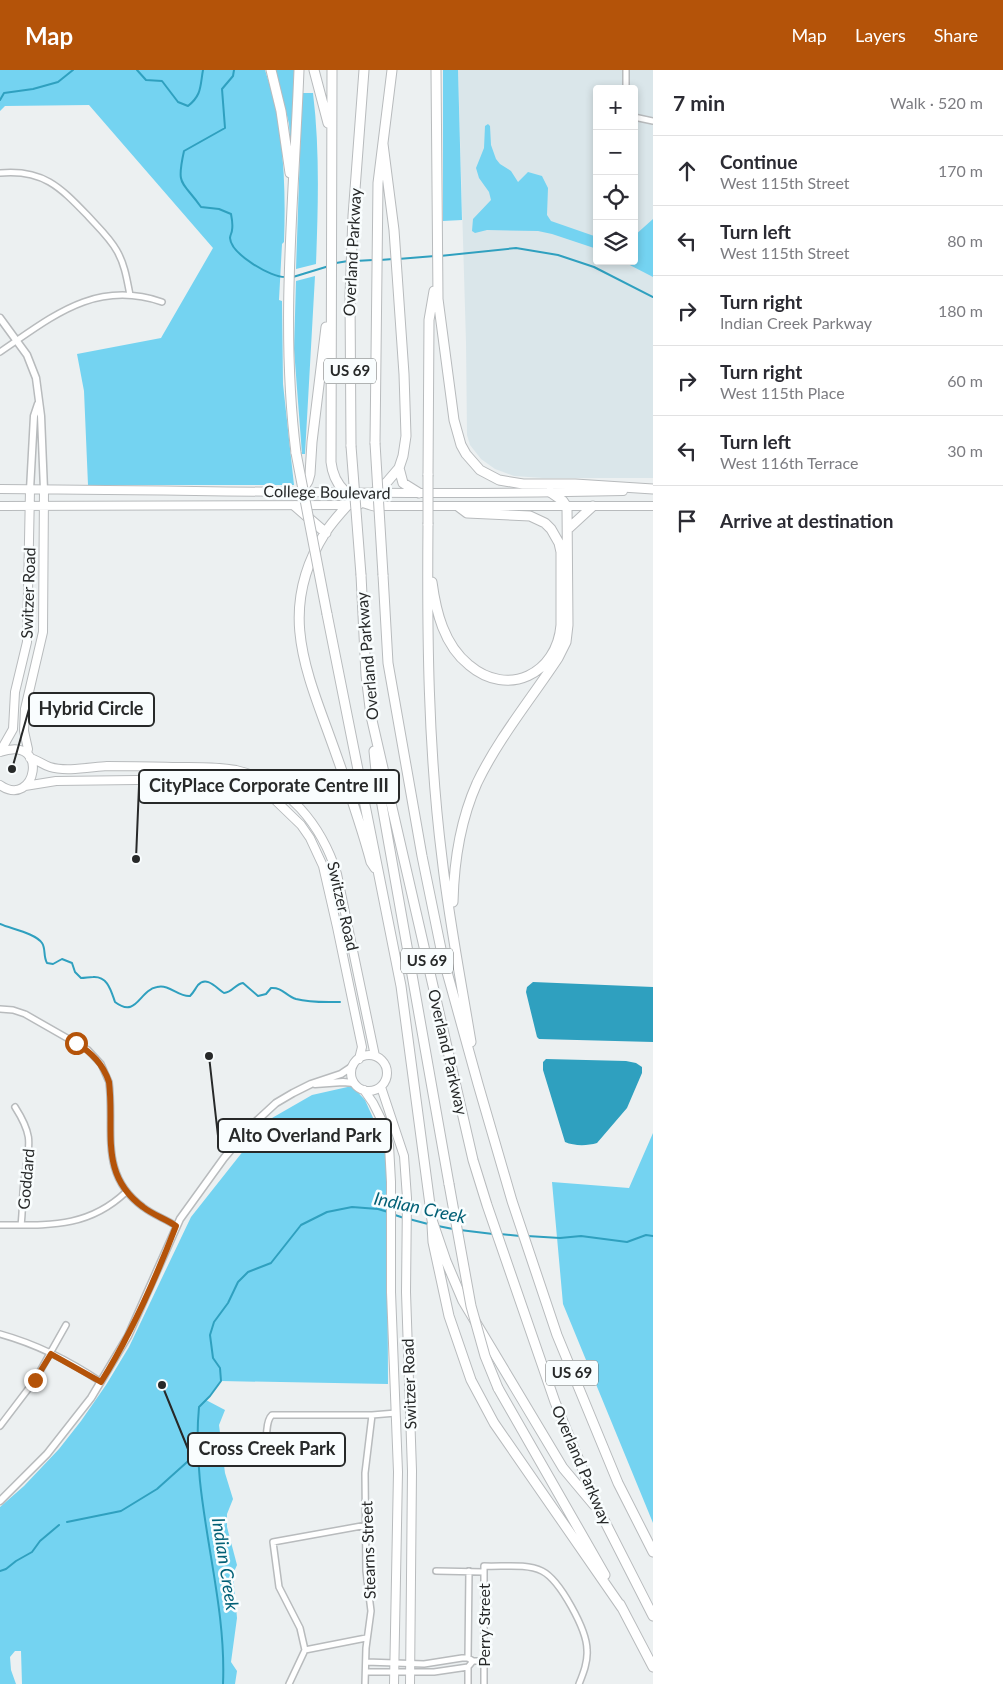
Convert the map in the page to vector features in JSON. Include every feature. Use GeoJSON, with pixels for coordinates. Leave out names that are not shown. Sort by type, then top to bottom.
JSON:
{"type":"FeatureCollection","features":[{"type":"Feature","properties":{"kind":"highway"},"geometry":{"type":"LineString","coordinates":[[271,70],[281,111],[292,195]]}},
{"type":"Feature","properties":{"kind":"highway"},"geometry":{"type":"LineString","coordinates":[[299,70],[288,311],[289,379],[296,453],[406,1018],[428,1185],[432,1220],[431,1234],[477,1325],[563,1468],[601,1514]]}},
{"type":"Feature","properties":{"kind":"highway"},"geometry":{"type":"LineString","coordinates":[[314,70],[331,135]]}},
{"type":"Feature","properties":{"kind":"highway"},"geometry":{"type":"LineString","coordinates":[[332,70],[331,462],[334,476],[354,500],[379,507]]}},
{"type":"Feature","properties":{"kind":"highway","name":"Overland Parkway"},"geometry":{"type":"LineString","coordinates":[[364,70],[353,216],[350,296],[351,446],[361,575],[366,675],[371,716],[473,1160],[487,1205],[555,1402],[601,1514],[653,1616]]}},
{"type":"Feature","properties":{"kind":"highway","name":"Overland Parkway"},"geometry":{"type":"LineString","coordinates":[[392,70],[378,183],[375,443],[388,663],[422,856],[442,954],[512,1201],[557,1335],[589,1416],[618,1483],[653,1552]]}},
{"type":"Feature","properties":{"kind":"highway"},"geometry":{"type":"LineString","coordinates":[[436,70],[436,274],[444,350],[457,435],[466,454],[480,470],[499,480],[511,483],[574,484],[653,489]]}},
{"type":"Feature","properties":{"kind":"highway"},"geometry":{"type":"LineString","coordinates":[[379,876],[371,862],[352,798],[309,681],[301,648],[299,622],[301,598],[312,561],[326,533],[354,500],[372,493],[387,482],[399,468],[405,443],[407,416],[398,281],[394,230],[383,144]]}},
{"type":"Feature","properties":{"kind":"highway"},"geometry":{"type":"LineString","coordinates":[[436,274],[428,320],[428,623],[432,740],[442,858],[478,1084]]}},
{"type":"Feature","properties":{"kind":"highway"},"geometry":{"type":"LineString","coordinates":[[300,492],[308,481],[310,474],[312,442],[330,302]]}},
{"type":"Feature","properties":{"kind":"highway"},"geometry":{"type":"LineString","coordinates":[[399,468],[403,483],[419,493]]}},
{"type":"Feature","properties":{"kind":"highway"},"geometry":{"type":"LineString","coordinates":[[452,925],[454,869],[461,832],[470,800],[493,755],[558,658],[566,642],[568,625],[567,506],[550,492]]}},
{"type":"Feature","properties":{"kind":"highway"},"geometry":{"type":"LineString","coordinates":[[295,506],[326,533]]}},
{"type":"Feature","properties":{"kind":"highway"},"geometry":{"type":"LineString","coordinates":[[568,528],[593,506]]}},
{"type":"Feature","properties":{"kind":"highway"},"geometry":{"type":"LineString","coordinates":[[428,546],[433,591],[439,618],[450,643],[468,665],[487,676],[508,680],[531,674],[544,664],[555,651],[560,634],[561,552],[555,535],[545,523],[530,516],[467,513],[459,507]]}},
{"type":"Feature","properties":{"kind":"highway"},"geometry":{"type":"LineString","coordinates":[[371,716],[378,781],[449,1184],[471,1306],[485,1356],[498,1388],[581,1532],[653,1667]]}},
{"type":"Feature","properties":{"kind":"highway"},"geometry":{"type":"LineString","coordinates":[[436,1241],[454,1334],[471,1380],[482,1402],[494,1423],[622,1608]]}},
{"type":"Feature","properties":{"kind":"main road","name":"College Boulevard"},"geometry":{"type":"LineString","coordinates":[[372,493],[550,492],[653,489]]}},
{"type":"Feature","properties":{"kind":"main road","name":"College Boulevard"},"geometry":{"type":"LineString","coordinates":[[0,490],[300,492],[354,500]]}},
{"type":"Feature","properties":{"kind":"main road","name":"Switzer Road"},"geometry":{"type":"LineString","coordinates":[[0,752],[13,729],[15,692],[28,636],[30,490]]}},
{"type":"Feature","properties":{"kind":"main road","name":"Switzer Road"},"geometry":{"type":"LineString","coordinates":[[44,490],[43,638],[25,709],[24,731],[28,755],[51,768],[60,769],[106,766],[217,767],[252,775],[280,791],[304,812],[323,838],[338,874],[375,1056],[384,1062],[386,1067],[387,1078],[381,1087],[404,1156],[407,1198],[406,1243],[412,1471],[410,1684]]}},
{"type":"Feature","properties":{"kind":"main road","name":"College Boulevard"},"geometry":{"type":"LineString","coordinates":[[0,506],[295,506],[354,500]]}},
{"type":"Feature","properties":{"kind":"main road","name":"College Boulevard"},"geometry":{"type":"LineString","coordinates":[[379,507],[653,506]]}},
{"type":"Feature","properties":{"kind":"main road"},"geometry":{"type":"LineString","coordinates":[[28,636],[43,638]]}},
{"type":"Feature","properties":{"kind":"main road"},"geometry":{"type":"LineString","coordinates":[[0,752],[10,748],[17,749],[28,755],[34,768],[33,775],[25,786]]}},
{"type":"Feature","properties":{"kind":"main road"},"geometry":{"type":"LineString","coordinates":[[106,766],[107,781]]}},
{"type":"Feature","properties":{"kind":"main road","name":"Switzer Road"},"geometry":{"type":"LineString","coordinates":[[0,785],[11,790],[56,781],[204,778],[227,780],[255,788],[274,799],[294,818],[314,847],[323,866],[362,1047],[359,1059]]}},
{"type":"Feature","properties":{"kind":"main road"},"geometry":{"type":"LineString","coordinates":[[274,799],[280,791]]}},
{"type":"Feature","properties":{"kind":"main road"},"geometry":{"type":"LineString","coordinates":[[337,926],[348,925]]}},
{"type":"Feature","properties":{"kind":"main road"},"geometry":{"type":"LineString","coordinates":[[354,1083],[352,1078],[353,1066],[359,1059],[370,1055],[375,1056]]}},
{"type":"Feature","properties":{"kind":"main road","name":"Switzer Road"},"geometry":{"type":"LineString","coordinates":[[354,1083],[364,1090],[373,1103],[383,1123],[389,1145],[391,1292],[398,1472],[394,1684]]}},
{"type":"Feature","properties":{"kind":"main road"},"geometry":{"type":"LineString","coordinates":[[364,1090],[376,1090],[381,1087]]}},
{"type":"Feature","properties":{"kind":"street"},"geometry":{"type":"LineString","coordinates":[[626,70],[626,85]]}},
{"type":"Feature","properties":{"kind":"street"},"geometry":{"type":"LineString","coordinates":[[638,118],[653,121]]}},
{"type":"Feature","properties":{"kind":"street"},"geometry":{"type":"LineString","coordinates":[[0,173],[22,172],[36,175],[54,183],[62,190],[99,228],[117,251],[124,269],[130,295]]}},
{"type":"Feature","properties":{"kind":"street"},"geometry":{"type":"LineString","coordinates":[[0,352],[66,308],[99,298],[130,295],[147,297],[162,302]]}},
{"type":"Feature","properties":{"kind":"street"},"geometry":{"type":"LineString","coordinates":[[0,318],[17,340],[33,368],[41,416],[44,490]]}},
{"type":"Feature","properties":{"kind":"street"},"geometry":{"type":"LineString","coordinates":[[30,490],[34,416],[38,403]]}},
{"type":"Feature","properties":{"kind":"street"},"geometry":{"type":"LineString","coordinates":[[33,449],[43,449]]}},
{"type":"Feature","properties":{"kind":"street"},"geometry":{"type":"LineString","coordinates":[[0,1009],[13,1010],[25,1014],[88,1050],[101,1064],[109,1082],[110,1152],[117,1177],[126,1192],[144,1209],[176,1226]]}},
{"type":"Feature","properties":{"kind":"street"},"geometry":{"type":"LineString","coordinates":[[0,1501],[47,1454],[71,1425],[101,1382],[141,1310],[176,1226],[191,1202],[251,1126],[268,1109],[284,1098],[312,1084],[341,1074],[353,1066]]}},
{"type":"Feature","properties":{"kind":"street"},"geometry":{"type":"LineString","coordinates":[[312,1084],[354,1083]]}},
{"type":"Feature","properties":{"kind":"street","name":"Goddard"},"geometry":{"type":"LineString","coordinates":[[15,1107],[27,1128],[29,1141],[22,1225]]}},
{"type":"Feature","properties":{"kind":"street"},"geometry":{"type":"LineString","coordinates":[[0,1225],[60,1224],[76,1220],[104,1209],[126,1192]]}},
{"type":"Feature","properties":{"kind":"street"},"geometry":{"type":"LineString","coordinates":[[0,1426],[35,1380],[66,1325]]}},
{"type":"Feature","properties":{"kind":"street"},"geometry":{"type":"LineString","coordinates":[[0,1334],[51,1354],[101,1382]]}},
{"type":"Feature","properties":{"kind":"street"},"geometry":{"type":"LineString","coordinates":[[267,1460],[267,1425],[269,1417],[272,1415],[372,1415],[396,1413]]}},
{"type":"Feature","properties":{"kind":"street","name":"Stearns Street"},"geometry":{"type":"LineString","coordinates":[[365,1684],[366,1638],[371,1620],[371,1611],[366,1579],[365,1473],[372,1415]]}},
{"type":"Feature","properties":{"kind":"street"},"geometry":{"type":"LineString","coordinates":[[289,1684],[306,1650],[300,1628],[279,1587],[273,1542],[366,1525]]}},
{"type":"Feature","properties":{"kind":"street"},"geometry":{"type":"LineString","coordinates":[[436,1571],[532,1568],[547,1574],[562,1592],[587,1643],[586,1664],[578,1684]]}},
{"type":"Feature","properties":{"kind":"street","name":"Perry Street"},"geometry":{"type":"LineString","coordinates":[[484,1569],[484,1684]]}},
{"type":"Feature","properties":{"kind":"street"},"geometry":{"type":"LineString","coordinates":[[468,1684],[470,1660],[469,1571]]}},
{"type":"Feature","properties":{"kind":"street"},"geometry":{"type":"LineString","coordinates":[[306,1650],[366,1638]]}},
{"type":"Feature","properties":{"kind":"street"},"geometry":{"type":"LineString","coordinates":[[366,1662],[424,1664],[449,1659],[484,1661]]}},
{"type":"Feature","properties":{"kind":"street"},"geometry":{"type":"LineString","coordinates":[[366,1672],[434,1672],[468,1667]]}},
{"type":"Feature","properties":{"kind":"shaded area"},"geometry":{"type":"Polygon","coordinates":[[[0,70],[265,70],[280,134],[284,177],[285,220],[279,300],[282,301],[283,384],[294,485],[88,485],[84,391],[77,354],[161,338],[213,248],[89,105],[5,106],[0,111],[0,70]]]}},
{"type":"Feature","properties":{"kind":"shaded area"},"geometry":{"type":"Polygon","coordinates":[[[276,70],[294,70],[292,138],[290,138],[289,124],[276,70]]]}},
{"type":"Feature","properties":{"kind":"shaded area"},"geometry":{"type":"Polygon","coordinates":[[[443,70],[458,70],[462,220],[443,221],[443,70]]]}},
{"type":"Feature","properties":{"kind":"shaded area"},"geometry":{"type":"Polygon","coordinates":[[[458,70],[653,70],[653,478],[543,478],[514,476],[495,469],[481,459],[470,445],[467,435],[458,70]]]}},
{"type":"Feature","properties":{"kind":"shaded area"},"geometry":{"type":"Polygon","coordinates":[[[302,93],[313,93],[317,136],[317,243],[316,264],[296,269],[302,93]]]}},
{"type":"Feature","properties":{"kind":"shaded area"},"geometry":{"type":"Polygon","coordinates":[[[488,124],[490,126],[491,145],[500,164],[511,171],[518,182],[528,172],[542,176],[548,188],[547,215],[551,221],[593,236],[593,248],[538,231],[487,230],[475,233],[472,231],[473,219],[491,200],[489,192],[479,178],[476,168],[484,148],[485,126],[488,124]]]}},
{"type":"Feature","properties":{"kind":"shaded area"},"geometry":{"type":"Polygon","coordinates":[[[653,219],[653,277],[630,265],[638,265],[638,232],[653,219]]]}},
{"type":"Feature","properties":{"kind":"shaded area"},"geometry":{"type":"Polygon","coordinates":[[[315,276],[305,454],[302,454],[294,349],[296,281],[315,276]]]}},
{"type":"Feature","properties":{"kind":"shaded area"},"geometry":{"type":"Polygon","coordinates":[[[533,982],[653,987],[653,1042],[539,1039],[526,992],[527,987],[533,982]]]}},
{"type":"Feature","properties":{"kind":"shaded area"},"geometry":{"type":"Polygon","coordinates":[[[546,1059],[626,1061],[636,1063],[642,1067],[642,1073],[627,1108],[597,1143],[581,1145],[565,1142],[543,1070],[543,1062],[546,1059]]]}},
{"type":"Feature","properties":{"kind":"shaded area"},"geometry":{"type":"Polygon","coordinates":[[[352,1086],[365,1100],[387,1149],[388,1384],[221,1381],[206,1400],[225,1410],[219,1425],[225,1473],[233,1499],[227,1514],[227,1527],[237,1565],[233,1574],[237,1618],[231,1662],[237,1671],[235,1684],[22,1684],[21,1651],[15,1651],[10,1657],[11,1670],[16,1684],[0,1684],[0,1507],[24,1486],[59,1449],[106,1385],[129,1347],[191,1217],[244,1150],[272,1118],[312,1095],[352,1086]]]}},
{"type":"Feature","properties":{"kind":"shaded area"},"geometry":{"type":"Polygon","coordinates":[[[653,1133],[653,1523],[563,1304],[552,1182],[629,1188],[653,1133]]]}},
{"type":"Feature","properties":{"kind":"waterway"},"geometry":{"type":"LineString","coordinates":[[0,100],[4,93],[33,89],[58,82],[73,70]]}},
{"type":"Feature","properties":{"kind":"waterway"},"geometry":{"type":"LineString","coordinates":[[137,70],[146,80],[162,81],[178,102],[188,106],[198,94],[203,70]]}},
{"type":"Feature","properties":{"kind":"waterway"},"geometry":{"type":"LineString","coordinates":[[234,70],[233,76],[222,89],[225,128],[184,151],[181,171],[182,182],[201,207],[219,209],[231,214],[232,231],[230,238],[232,244],[244,258],[271,274],[286,277]]}},
{"type":"Feature","properties":{"kind":"waterway"},"geometry":{"type":"LineString","coordinates":[[440,256],[516,248],[558,255],[594,267],[653,297]]}},
{"type":"Feature","properties":{"kind":"waterway"},"geometry":{"type":"LineString","coordinates":[[398,259],[435,256]]}},
{"type":"Feature","properties":{"kind":"waterway"},"geometry":{"type":"LineString","coordinates":[[380,260],[393,259]]}},
{"type":"Feature","properties":{"kind":"waterway"},"geometry":{"type":"LineString","coordinates":[[355,261],[373,260]]}},
{"type":"Feature","properties":{"kind":"waterway"},"geometry":{"type":"LineString","coordinates":[[336,263],[348,261]]}},
{"type":"Feature","properties":{"kind":"waterway"},"geometry":{"type":"LineString","coordinates":[[293,277],[329,266]]}},
{"type":"Feature","properties":{"kind":"waterway"},"geometry":{"type":"LineString","coordinates":[[0,924],[29,934],[39,940],[43,945],[47,963],[53,964],[62,959],[72,963],[75,972],[81,978],[98,977],[102,979],[108,985],[115,1002],[122,1006],[133,1006],[151,989],[157,987],[166,987],[182,995],[190,996],[198,985],[205,981],[224,993],[243,983],[258,996],[266,994],[271,988],[275,988],[293,998],[302,1000],[340,1002]]}},
{"type":"Feature","properties":{"kind":"waterway","name":"Indian Creek"},"geometry":{"type":"LineString","coordinates":[[223,1684],[223,1649],[220,1615],[204,1511],[198,1442],[199,1407],[221,1381],[220,1368],[213,1358],[210,1335],[214,1322],[228,1303],[238,1282],[248,1272],[271,1263],[301,1225],[327,1212],[352,1207],[378,1209],[388,1212]]}},
{"type":"Feature","properties":{"kind":"waterway","name":"Indian Creek"},"geometry":{"type":"LineString","coordinates":[[395,1215],[404,1218]]}},
{"type":"Feature","properties":{"kind":"waterway","name":"Indian Creek"},"geometry":{"type":"LineString","coordinates":[[409,1219],[428,1224]]}},
{"type":"Feature","properties":{"kind":"waterway","name":"Indian Creek"},"geometry":{"type":"LineString","coordinates":[[438,1226],[453,1229]]}},
{"type":"Feature","properties":{"kind":"waterway","name":"Indian Creek"},"geometry":{"type":"LineString","coordinates":[[460,1230],[493,1234]]}},
{"type":"Feature","properties":{"kind":"waterway","name":"Indian Creek"},"geometry":{"type":"LineString","coordinates":[[500,1234],[520,1236]]}},
{"type":"Feature","properties":{"kind":"waterway","name":"Indian Creek"},"geometry":{"type":"LineString","coordinates":[[527,1236],[560,1238],[581,1236],[627,1242],[646,1235],[653,1236]]}},
{"type":"Feature","properties":{"kind":"waterway"},"geometry":{"type":"LineString","coordinates":[[67,1522],[121,1511],[157,1489],[196,1454]]}},
{"type":"Feature","properties":{"kind":"waterway"},"geometry":{"type":"LineString","coordinates":[[0,1571],[32,1552],[40,1541],[59,1525]]}},
{"type":"Feature","properties":{"kind":"place","name":"Hybrid Circle"},"geometry":{"type":"Point","coordinates":[12,769]}},
{"type":"Feature","properties":{"kind":"place","name":"CityPlace Corporate Centre III"},"geometry":{"type":"Point","coordinates":[136,859]}},
{"type":"Feature","properties":{"kind":"place","name":"Alto Overland Park"},"geometry":{"type":"Point","coordinates":[209,1056]}},
{"type":"Feature","properties":{"kind":"place","name":"Cross Creek Park"},"geometry":{"type":"Point","coordinates":[162,1385]}},
{"type":"Feature","properties":{"kind":"route"},"geometry":{"type":"LineString","coordinates":[[35,1380],[51,1354],[101,1382],[141,1310],[176,1226],[144,1209],[130,1198],[120,1184],[110,1152],[109,1082],[101,1064],[88,1050],[76,1043]]}}]}
